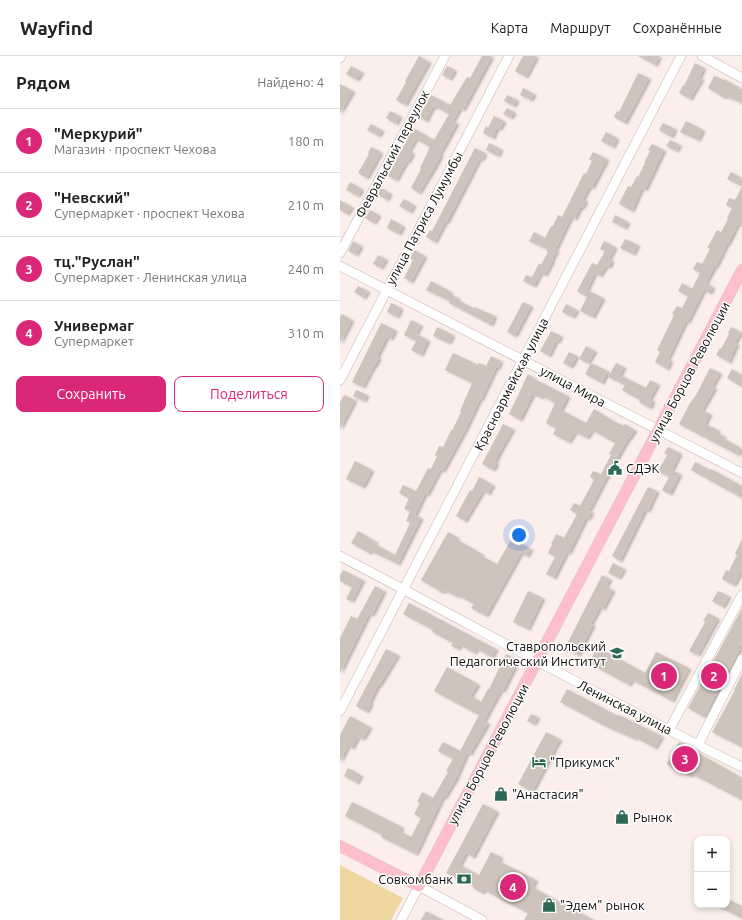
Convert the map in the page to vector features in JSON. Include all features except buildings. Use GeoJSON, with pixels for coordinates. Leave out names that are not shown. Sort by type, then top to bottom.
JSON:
{"type":"FeatureCollection","features":[{"type":"Feature","properties":{"kind":"main road","name":"улица Борцов Революции"},"geometry":{"type":"LineString","coordinates":[[419,886],[742,270]]}},
{"type":"Feature","properties":{"kind":"main road"},"geometry":{"type":"LineString","coordinates":[[340,846],[419,886]]}},
{"type":"Feature","properties":{"kind":"street","name":"Февральский переулок"},"geometry":{"type":"LineString","coordinates":[[340,253],[445,56]]}},
{"type":"Feature","properties":{"kind":"street","name":"улица Патриса Лумумбы"},"geometry":{"type":"LineString","coordinates":[[340,380],[509,56]]}},
{"type":"Feature","properties":{"kind":"street","name":"Красноармейская улица"},"geometry":{"type":"LineString","coordinates":[[340,711],[681,56]]}},
{"type":"Feature","properties":{"kind":"street"},"geometry":{"type":"LineString","coordinates":[[702,56],[742,78]]}},
{"type":"Feature","properties":{"kind":"street","name":"улица Мира"},"geometry":{"type":"LineString","coordinates":[[340,266],[742,473]]}},
{"type":"Feature","properties":{"kind":"street","name":"Ленинская улица"},"geometry":{"type":"LineString","coordinates":[[340,556],[537,661],[742,767]]}},
{"type":"Feature","properties":{"kind":"street"},"geometry":{"type":"LineString","coordinates":[[669,730],[742,595]]}},
{"type":"Feature","properties":{"kind":"street"},"geometry":{"type":"LineString","coordinates":[[698,745],[742,659]]}},
{"type":"Feature","properties":{"kind":"street"},"geometry":{"type":"LineString","coordinates":[[419,886],[482,920]]}},
{"type":"Feature","properties":{"kind":"street","name":"улица Борцов Революции"},"geometry":{"type":"LineString","coordinates":[[401,920],[419,886]]}},
{"type":"Feature","properties":{"kind":"shaded area"},"geometry":{"type":"Polygon","coordinates":[[[340,865],[403,898],[391,920],[340,920],[340,865]]]}},
{"type":"Feature","properties":{"kind":"place","name":"СДЭК"},"geometry":{"type":"Point","coordinates":[615,468]}},
{"type":"Feature","properties":{"kind":"place","name":"Ставропольский Педагогический Институт"},"geometry":{"type":"Point","coordinates":[617,653]}},
{"type":"Feature","properties":{"kind":"place","name":"\"Меркурий\""},"geometry":{"type":"Point","coordinates":[664,676]}},
{"type":"Feature","properties":{"kind":"place","name":"\"Невский\""},"geometry":{"type":"Point","coordinates":[714,676]}},
{"type":"Feature","properties":{"kind":"place","name":"тц.\"Руслан\""},"geometry":{"type":"Point","coordinates":[685,759]}},
{"type":"Feature","properties":{"kind":"place","name":"\"Прикумск\""},"geometry":{"type":"Point","coordinates":[539,762]}},
{"type":"Feature","properties":{"kind":"place","name":"\"Анастасия\""},"geometry":{"type":"Point","coordinates":[501,794]}},
{"type":"Feature","properties":{"kind":"place","name":"Рынок"},"geometry":{"type":"Point","coordinates":[622,817]}},
{"type":"Feature","properties":{"kind":"place","name":"Совкомбанк"},"geometry":{"type":"Point","coordinates":[464,879]}},
{"type":"Feature","properties":{"kind":"place","name":"Универмаг"},"geometry":{"type":"Point","coordinates":[513,887]}},
{"type":"Feature","properties":{"kind":"place","name":"\"Эдем\" рынок"},"geometry":{"type":"Point","coordinates":[549,905]}}]}
